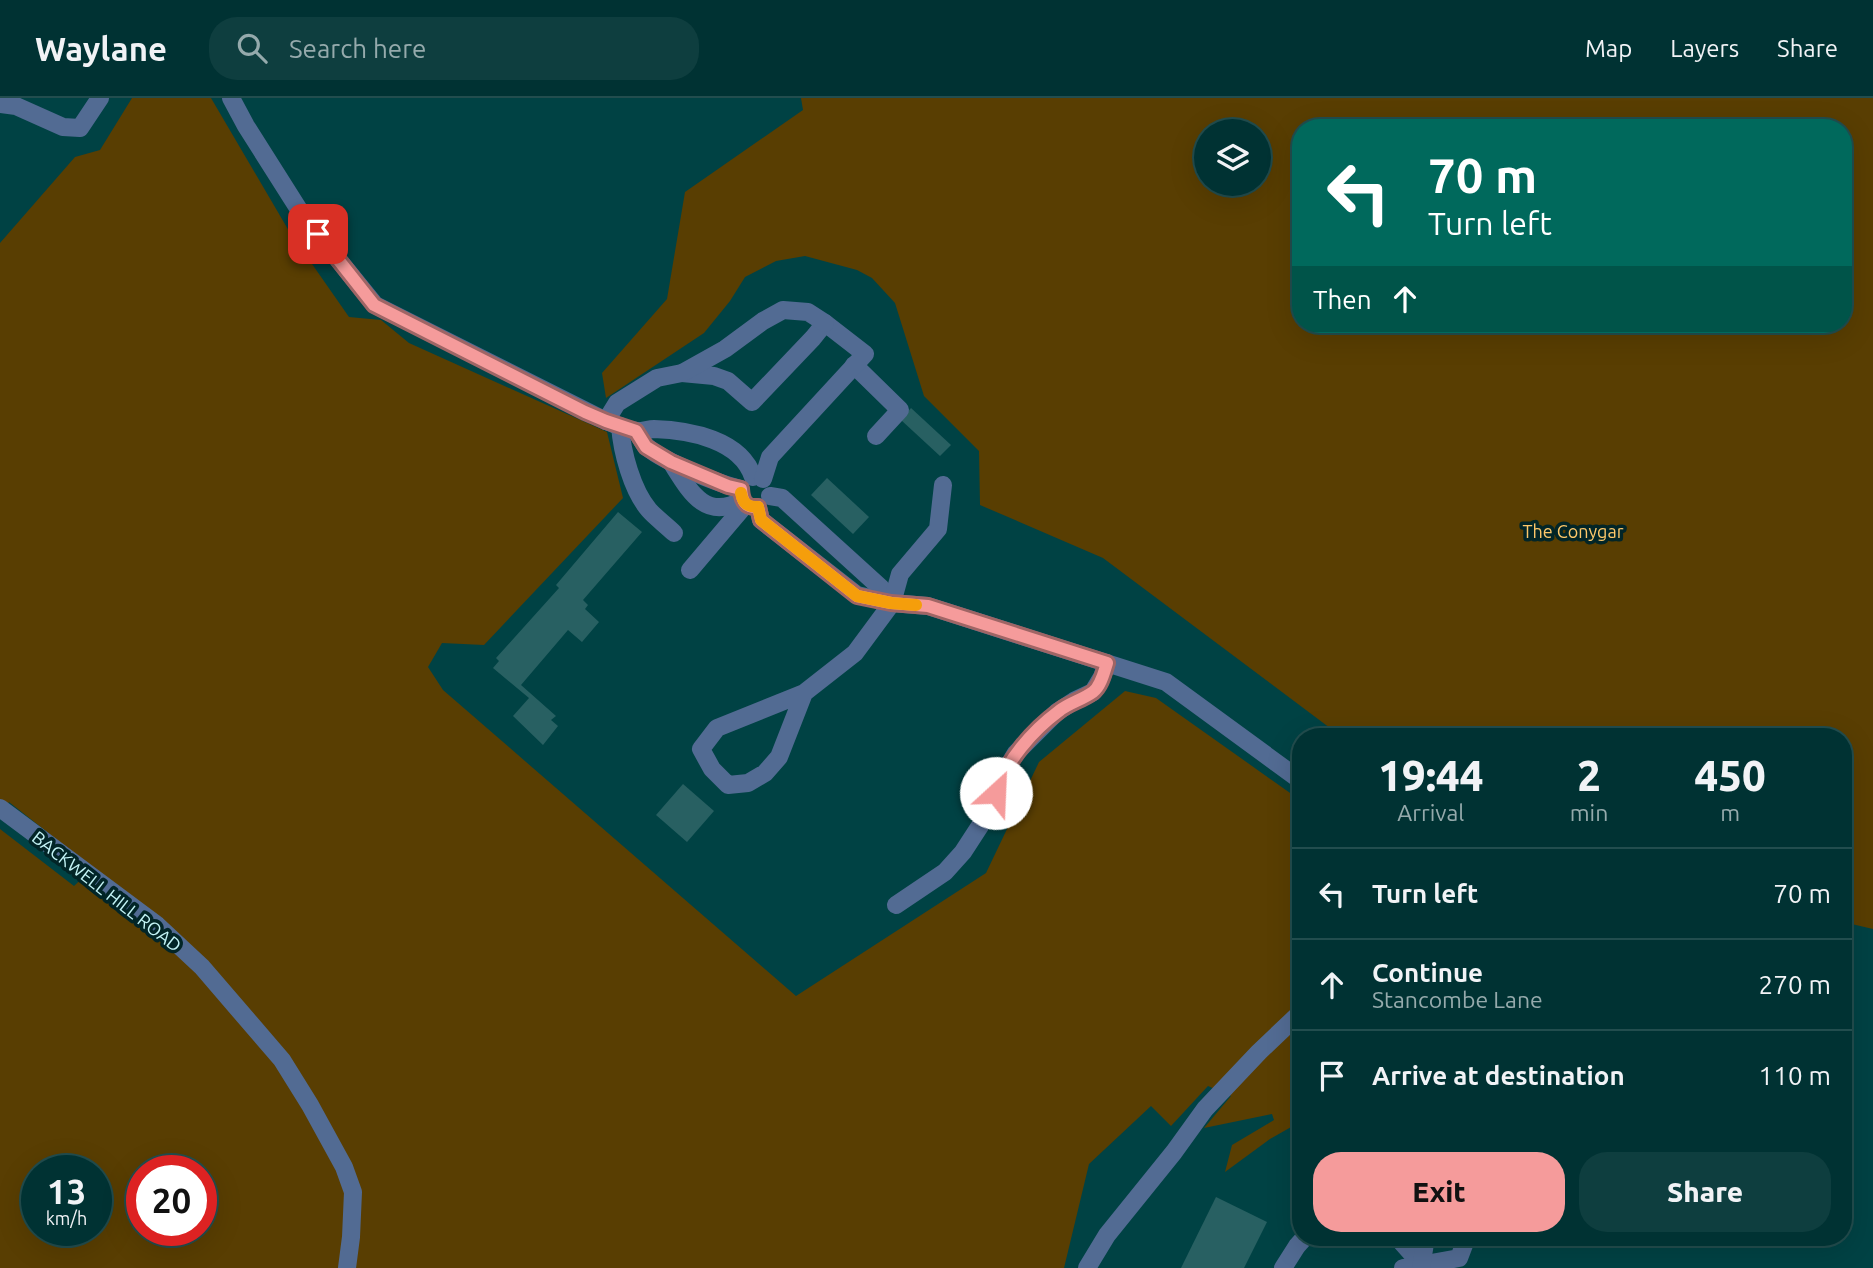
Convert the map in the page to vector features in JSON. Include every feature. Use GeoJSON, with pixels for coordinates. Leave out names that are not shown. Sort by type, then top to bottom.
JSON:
{"type":"FeatureCollection","features":[{"type":"Feature","properties":{"kind":"street"},"geometry":{"type":"LineString","coordinates":[[0,104],[16,106],[63,127],[80,128],[100,98]]}},
{"type":"Feature","properties":{"kind":"street"},"geometry":{"type":"LineString","coordinates":[[232,98],[246,126],[303,216],[374,305],[620,426],[646,447],[671,462],[728,486],[782,498],[881,588],[891,603]]}},
{"type":"Feature","properties":{"kind":"street"},"geometry":{"type":"LineString","coordinates":[[682,373],[725,349],[783,310],[808,312],[864,354],[770,457],[753,493],[690,569]]}},
{"type":"Feature","properties":{"kind":"street"},"geometry":{"type":"LineString","coordinates":[[674,533],[649,509],[636,489],[621,443],[617,403],[657,378],[682,373],[714,376],[728,381],[751,402],[825,323]]}},
{"type":"Feature","properties":{"kind":"street"},"geometry":{"type":"LineString","coordinates":[[854,365],[900,411],[876,436]]}},
{"type":"Feature","properties":{"kind":"street"},"geometry":{"type":"LineString","coordinates":[[620,426],[704,436],[745,459],[761,520],[857,596],[891,603],[928,606],[1166,682],[1292,774]]}},
{"type":"Feature","properties":{"kind":"street"},"geometry":{"type":"LineString","coordinates":[[671,462],[688,489],[708,506],[719,509],[732,506],[753,493]]}},
{"type":"Feature","properties":{"kind":"street"},"geometry":{"type":"LineString","coordinates":[[804,694],[779,757],[765,773],[748,783],[728,785],[712,769],[701,749],[717,727],[804,694],[855,653],[891,603],[900,574],[938,529],[943,485]]}},
{"type":"Feature","properties":{"kind":"street"},"geometry":{"type":"LineString","coordinates":[[896,905],[945,872],[963,852],[989,812],[1001,778],[1016,753],[1058,712],[1093,692],[1107,663]]}},
{"type":"Feature","properties":{"kind":"street","name":"BACKWELL HILL ROAD"},"geometry":{"type":"LineString","coordinates":[[0,808],[157,925],[202,967],[282,1060],[344,1167],[353,1192],[347,1268]]}},
{"type":"Feature","properties":{"kind":"street"},"geometry":{"type":"LineString","coordinates":[[1087,1268],[1107,1235],[1174,1153],[1205,1109],[1292,1021]]}},
{"type":"Feature","properties":{"kind":"street"},"geometry":{"type":"LineString","coordinates":[[1283,1268],[1297,1246]]}},
{"type":"Feature","properties":{"kind":"street"},"geometry":{"type":"LineString","coordinates":[[1402,1246],[1415,1267]]}},
{"type":"Feature","properties":{"kind":"street"},"geometry":{"type":"LineString","coordinates":[[1415,1267],[1423,1246]]}},
{"type":"Feature","properties":{"kind":"street"},"geometry":{"type":"LineString","coordinates":[[1415,1267],[1459,1258],[1464,1246]]}},
{"type":"Feature","properties":{"kind":"green space"},"geometry":{"type":"Polygon","coordinates":[[[132,98],[211,98],[289,231],[349,317],[381,320],[409,343],[607,432],[623,498],[484,645],[442,643],[428,667],[443,690],[796,996],[986,873],[1039,762],[1125,691],[1156,698],[1292,794],[1292,1127],[1225,1172],[1232,1145],[1274,1120],[1272,1114],[1204,1128],[1231,1096],[1208,1086],[1171,1126],[1151,1106],[1089,1164],[1064,1268],[0,1268],[0,829],[74,886],[93,868],[9,802],[0,816],[0,243],[75,157],[100,150],[132,98]]]}},
{"type":"Feature","properties":{"kind":"green space","name":"The Conygar"},"geometry":{"type":"Polygon","coordinates":[[[801,98],[1873,98],[1873,929],[1852,924],[1852,728],[1330,728],[1103,558],[980,505],[979,451],[924,396],[895,303],[872,278],[857,270],[805,256],[776,261],[745,277],[704,333],[606,398],[602,373],[667,299],[685,192],[803,110],[801,98]]]}},
{"type":"Feature","properties":{"kind":"building"},"geometry":{"type":"Polygon","coordinates":[[[911,408],[951,445],[940,456],[901,420],[911,408]]]}},
{"type":"Feature","properties":{"kind":"building"},"geometry":{"type":"Polygon","coordinates":[[[827,478],[869,517],[853,534],[811,495],[827,478]]]}},
{"type":"Feature","properties":{"kind":"building"},"geometry":{"type":"Polygon","coordinates":[[[618,512],[642,532],[583,600],[588,605],[585,609],[599,622],[582,642],[568,630],[521,685],[556,716],[551,720],[558,726],[543,745],[513,716],[529,698],[493,668],[499,661],[496,658],[559,588],[556,585],[618,512]]]}},
{"type":"Feature","properties":{"kind":"building"},"geometry":{"type":"Polygon","coordinates":[[[683,784],[714,811],[687,842],[656,815],[683,784]]]}},
{"type":"Feature","properties":{"kind":"building"},"geometry":{"type":"Polygon","coordinates":[[[1216,1197],[1267,1222],[1244,1268],[1181,1268],[1216,1197]]]}},
{"type":"Feature","properties":{"kind":"slow traffic"},"geometry":{"type":"LineString","coordinates":[[741,493],[746,504],[758,507],[761,520],[857,596],[916,605]]}},
{"type":"Feature","properties":{"kind":"route"},"geometry":{"type":"LineString","coordinates":[[318,234],[374,305],[585,412],[636,431],[646,447],[671,462],[741,489],[742,500],[752,507],[758,507],[761,520],[857,596],[891,603],[928,606],[1107,663],[1093,692],[1058,712],[1016,753],[1001,778],[996,793]]}}]}
